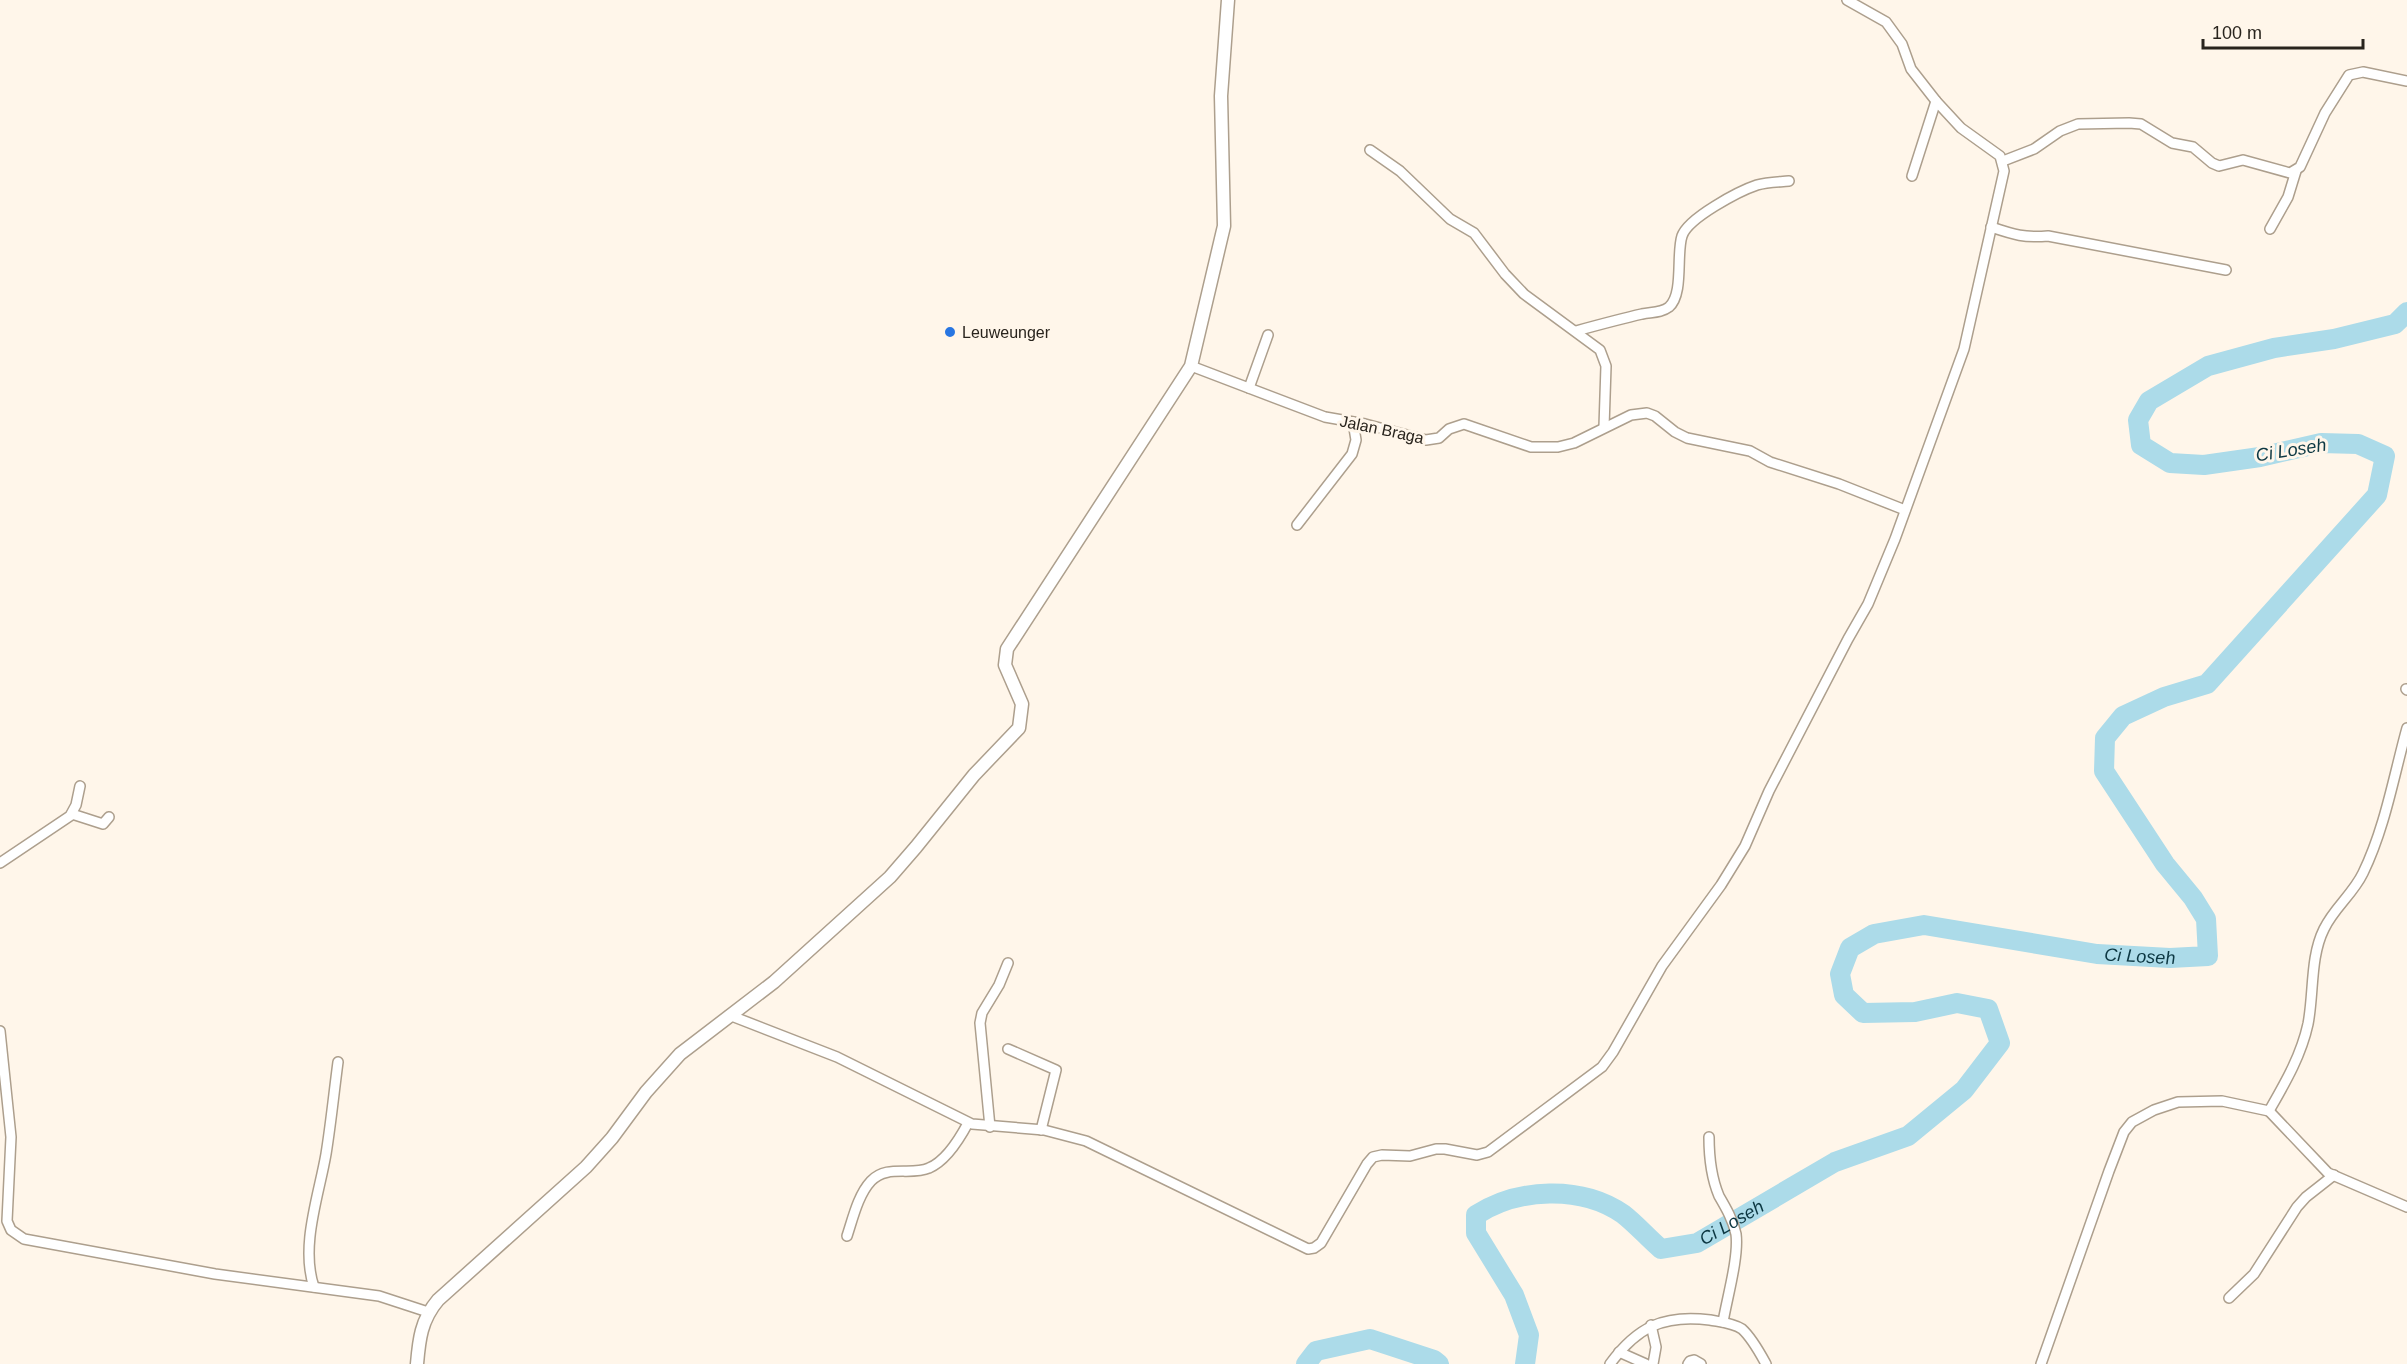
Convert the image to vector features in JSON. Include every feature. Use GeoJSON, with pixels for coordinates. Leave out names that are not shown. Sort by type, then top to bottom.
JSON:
{"type":"FeatureCollection","features":[{"type":"Feature","properties":{"kind":"street"},"geometry":{"type":"LineString","coordinates":[[417,1364],[419,1336],[428,1312],[438,1300],[586,1167],[612,1138],[646,1092],[680,1054],[774,982],[890,877],[974,775],[1018,728],[1023,713],[1022,704],[1005,665],[1007,649],[1191,366],[1224,226],[1221,96],[1228,0]]}},
{"type":"Feature","properties":{"kind":"street"},"geometry":{"type":"LineString","coordinates":[[729,1015],[837,1057],[978,1125],[1041,1130],[1086,1141],[1308,1249],[1321,1243],[1373,1157],[1418,1155],[1445,1149],[1478,1155],[1495,1148],[1602,1067],[1662,966],[1721,885],[1745,846],[1769,791],[1868,604],[1951,391],[1964,350],[2004,171],[2003,161],[2000,156],[1960,128],[1936,101],[1911,69],[1894,30],[1887,22],[1847,0]]}},
{"type":"Feature","properties":{"kind":"street"},"geometry":{"type":"LineString","coordinates":[[2271,229],[2288,197],[2296,171],[2325,113],[2349,75],[2363,72],[2407,81]]}},
{"type":"Feature","properties":{"kind":"street"},"geometry":{"type":"LineString","coordinates":[[1912,176],[1936,101]]}},
{"type":"Feature","properties":{"kind":"street"},"geometry":{"type":"LineString","coordinates":[[2003,161],[2034,149],[2060,131],[2078,124],[2129,123],[2140,124],[2172,142],[2193,147],[2219,166],[2243,160],[2277,171],[2290,173],[2296,171]]}},
{"type":"Feature","properties":{"kind":"street"},"geometry":{"type":"LineString","coordinates":[[1370,150],[1400,171],[1450,219],[1474,233],[1505,274],[1524,294],[1600,350],[1604,357],[1606,378],[1604,427]]}},
{"type":"Feature","properties":{"kind":"street"},"geometry":{"type":"LineString","coordinates":[[1576,331],[1644,313],[1661,311],[1669,306],[1677,290],[1683,232],[1704,213],[1735,195],[1758,185],[1789,181]]}},
{"type":"Feature","properties":{"kind":"street"},"geometry":{"type":"LineString","coordinates":[[1991,227],[2016,235],[2036,238],[2048,236],[2226,270]]}},
{"type":"Feature","properties":{"kind":"street"},"geometry":{"type":"LineString","coordinates":[[1249,388],[1268,335]]}},
{"type":"Feature","properties":{"kind":"street","name":"Jalan Braga"},"geometry":{"type":"LineString","coordinates":[[1191,366],[1325,417],[1426,440],[1439,438],[1449,429],[1464,424],[1531,447],[1558,447],[1574,443],[1631,415],[1647,413],[1687,438],[1750,451],[1770,462],[1839,483],[1905,510]]}},
{"type":"Feature","properties":{"kind":"street"},"geometry":{"type":"LineString","coordinates":[[1297,525],[1352,454],[1356,440],[1353,422]]}},
{"type":"Feature","properties":{"kind":"street"},"geometry":{"type":"LineString","coordinates":[[2269,1111],[2299,1055],[2308,1023],[2315,963],[2324,929],[2353,892],[2364,872],[2376,839],[2407,728]]}},
{"type":"Feature","properties":{"kind":"street"},"geometry":{"type":"LineString","coordinates":[[0,863],[72,813],[80,786]]}},
{"type":"Feature","properties":{"kind":"street"},"geometry":{"type":"LineString","coordinates":[[72,813],[103,824],[109,817]]}},
{"type":"Feature","properties":{"kind":"street"},"geometry":{"type":"LineString","coordinates":[[847,1236],[858,1203],[873,1179],[893,1171],[931,1167],[978,1125],[981,1013],[999,985],[1008,963]]}},
{"type":"Feature","properties":{"kind":"street"},"geometry":{"type":"LineString","coordinates":[[0,1031],[10,1137],[7,1221],[11,1230],[24,1239],[215,1274],[379,1296],[428,1312]]}},
{"type":"Feature","properties":{"kind":"street"},"geometry":{"type":"LineString","coordinates":[[1008,1049],[1056,1070],[1041,1130]]}},
{"type":"Feature","properties":{"kind":"street"},"geometry":{"type":"LineString","coordinates":[[315,1287],[310,1275],[310,1245],[338,1062]]}},
{"type":"Feature","properties":{"kind":"street"},"geometry":{"type":"LineString","coordinates":[[2041,1364],[2124,1132],[2132,1122],[2154,1110],[2178,1102],[2222,1101],[2269,1111],[2321,1165],[2334,1175],[2407,1207]]}},
{"type":"Feature","properties":{"kind":"street"},"geometry":{"type":"LineString","coordinates":[[1709,1137],[1712,1176],[1736,1235],[1735,1255],[1723,1322]]}},
{"type":"Feature","properties":{"kind":"street"},"geometry":{"type":"LineString","coordinates":[[2229,1298],[2254,1274],[2297,1207],[2334,1175]]}},
{"type":"Feature","properties":{"kind":"street"},"geometry":{"type":"LineString","coordinates":[[1610,1364],[1636,1334],[1651,1324],[1690,1317],[1723,1322],[1742,1329],[1766,1364]]}},
{"type":"Feature","properties":{"kind":"street"},"geometry":{"type":"LineString","coordinates":[[1651,1324],[1656,1347],[1653,1364]]}},
{"type":"Feature","properties":{"kind":"street"},"geometry":{"type":"LineString","coordinates":[[1619,1352],[1646,1364]]}},
{"type":"Feature","properties":{"kind":"street"},"geometry":{"type":"LineString","coordinates":[[1688,1364],[1694,1360],[1701,1364]]}},
{"type":"Feature","properties":{"kind":"waterway","name":"Ci Loseh"},"geometry":{"type":"LineString","coordinates":[[1525,1364],[1529,1335],[1514,1295],[1476,1233],[1476,1215],[1511,1199],[1530,1195],[1569,1194],[1588,1198],[1623,1214],[1661,1249],[1697,1243],[1835,1162],[1908,1136],[1964,1090],[2000,1043],[1988,1009],[1957,1003],[1915,1012],[1863,1013],[1844,995],[1840,974],[1850,948],[1874,934],[1924,925],[2097,954],[2170,958],[2208,956],[2206,919],[2193,898],[2165,864],[2104,771],[2105,738],[2123,716],[2164,697],[2207,684],[2377,495],[2385,456],[2358,444],[2321,443],[2260,457],[2204,465],[2170,463],[2141,445],[2138,420],[2149,401],[2208,366],[2274,348],[2334,339],[2395,324],[2407,312]]}},
{"type":"Feature","properties":{"kind":"waterway","name":"Ci Loseh"},"geometry":{"type":"LineString","coordinates":[[1306,1364],[1316,1351],[1370,1339],[1434,1360],[1439,1364]]}},
{"type":"Feature","properties":{"kind":"place","name":"Leuweunger"},"geometry":{"type":"Point","coordinates":[950,332]}}]}
